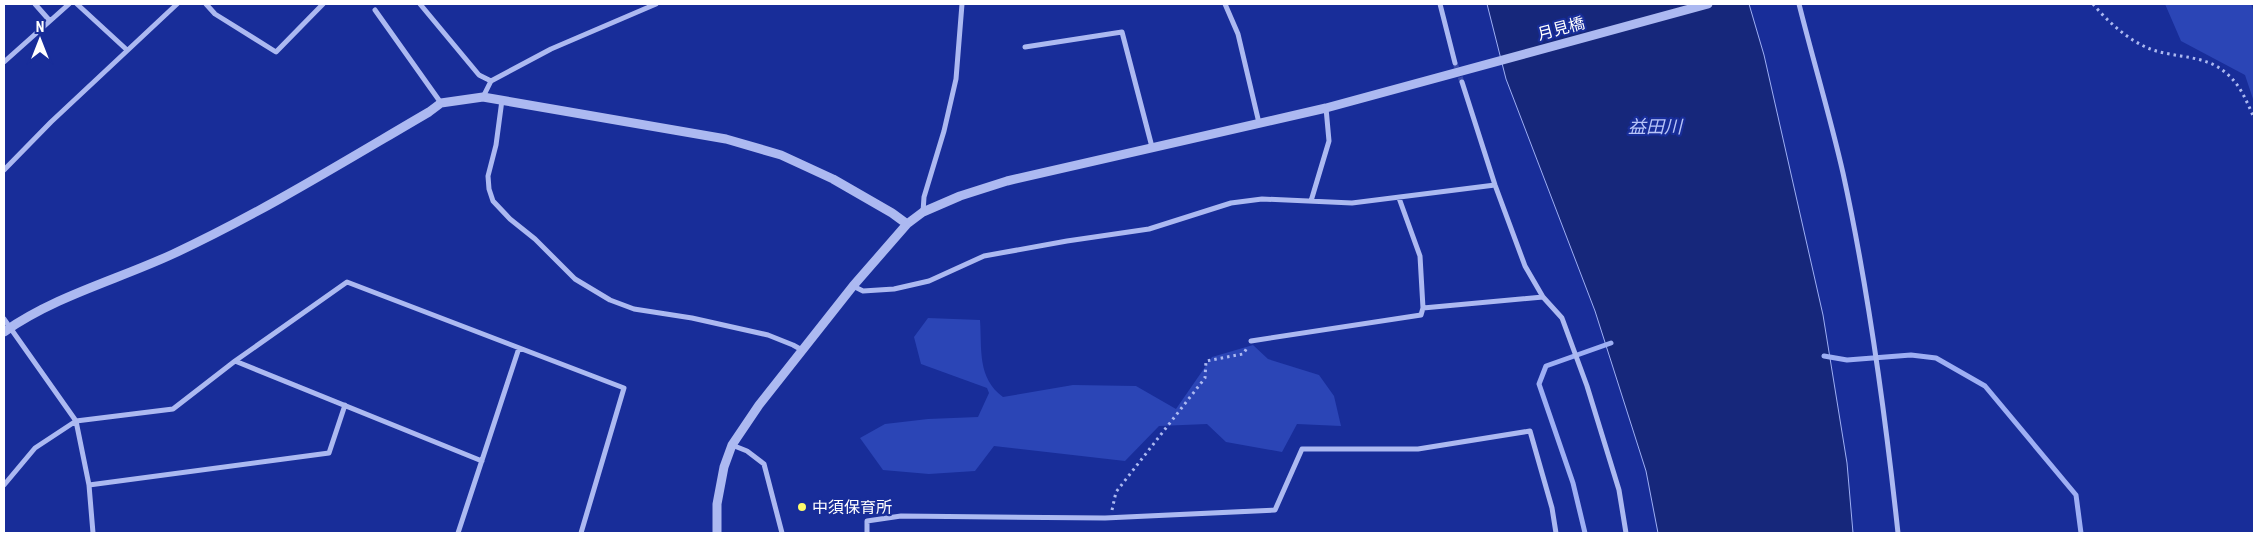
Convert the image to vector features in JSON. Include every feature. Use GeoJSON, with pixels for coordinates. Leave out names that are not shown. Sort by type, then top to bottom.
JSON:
{"type":"FeatureCollection","features":[{"type":"Feature","properties":{"kind":"street"},"geometry":{"type":"LineString","coordinates":[[35,4],[50,21]]}},
{"type":"Feature","properties":{"kind":"street"},"geometry":{"type":"LineString","coordinates":[[4,62],[69,4]]}},
{"type":"Feature","properties":{"kind":"street"},"geometry":{"type":"LineString","coordinates":[[77,4],[128,50]]}},
{"type":"Feature","properties":{"kind":"street"},"geometry":{"type":"LineString","coordinates":[[4,170],[50,122],[177,4]]}},
{"type":"Feature","properties":{"kind":"street"},"geometry":{"type":"LineString","coordinates":[[206,4],[215,14],[276,52],[323,4]]}},
{"type":"Feature","properties":{"kind":"street"},"geometry":{"type":"LineString","coordinates":[[420,4],[479,75],[491,81]]}},
{"type":"Feature","properties":{"kind":"street"},"geometry":{"type":"LineString","coordinates":[[483,97],[491,81],[551,49],[656,4]]}},
{"type":"Feature","properties":{"kind":"street"},"geometry":{"type":"LineString","coordinates":[[923,212],[924,197],[944,131],[956,79],[962,4]]}},
{"type":"Feature","properties":{"kind":"street"},"geometry":{"type":"LineString","coordinates":[[1225,4],[1238,34],[1259,123]]}},
{"type":"Feature","properties":{"kind":"street"},"geometry":{"type":"LineString","coordinates":[[1440,4],[1455,63]]}},
{"type":"Feature","properties":{"kind":"street","name":"月見橋"},"geometry":{"type":"LineString","coordinates":[[717,533],[717,504],[724,467],[732,445],[759,405],[853,286],[907,224],[923,212],[960,196],[1007,181],[1326,108],[1708,4]]}},
{"type":"Feature","properties":{"kind":"street"},"geometry":{"type":"LineString","coordinates":[[1799,4],[1843,172],[1862,272],[1884,399],[1898,533]]}},
{"type":"Feature","properties":{"kind":"street"},"geometry":{"type":"LineString","coordinates":[[375,10],[441,103]]}},
{"type":"Feature","properties":{"kind":"street"},"geometry":{"type":"LineString","coordinates":[[1025,47],[1122,32],[1152,147]]}},
{"type":"Feature","properties":{"kind":"street"},"geometry":{"type":"LineString","coordinates":[[1462,82],[1495,185],[1525,266],[1542,296],[1562,318],[1587,386],[1619,490],[1626,533]]}},
{"type":"Feature","properties":{"kind":"street"},"geometry":{"type":"LineString","coordinates":[[8,330],[70,296],[171,255],[236,224],[429,112],[441,103],[483,97],[726,139],[781,155],[833,179],[892,213],[907,224]]}},
{"type":"Feature","properties":{"kind":"street"},"geometry":{"type":"LineString","coordinates":[[502,100],[496,146],[488,176],[489,189],[493,201],[575,279],[610,300],[634,308],[768,335],[802,350]]}},
{"type":"Feature","properties":{"kind":"street"},"geometry":{"type":"LineString","coordinates":[[1311,201],[1329,142],[1326,108]]}},
{"type":"Feature","properties":{"kind":"street"},"geometry":{"type":"LineString","coordinates":[[853,286],[863,291],[894,289],[929,281],[984,256],[1039,245],[1149,229],[1231,203],[1262,199],[1352,203],[1495,185]]}},
{"type":"Feature","properties":{"kind":"street"},"geometry":{"type":"LineString","coordinates":[[1251,341],[1421,315],[1423,308],[1420,256],[1399,198]]}},
{"type":"Feature","properties":{"kind":"street"},"geometry":{"type":"LineString","coordinates":[[4,485],[35,448],[76,421],[173,409],[234,360],[348,282],[624,388],[581,533]]}},
{"type":"Feature","properties":{"kind":"street"},"geometry":{"type":"LineString","coordinates":[[1423,308],[1542,296]]}},
{"type":"Feature","properties":{"kind":"street"},"geometry":{"type":"LineString","coordinates":[[4,319],[8,330],[76,421],[89,485],[93,533]]}},
{"type":"Feature","properties":{"kind":"street"},"geometry":{"type":"LineString","coordinates":[[458,533],[519,348]]}},
{"type":"Feature","properties":{"kind":"street"},"geometry":{"type":"LineString","coordinates":[[234,360],[482,461]]}},
{"type":"Feature","properties":{"kind":"street"},"geometry":{"type":"LineString","coordinates":[[89,485],[329,454],[345,405]]}},
{"type":"Feature","properties":{"kind":"street"},"geometry":{"type":"LineString","coordinates":[[867,533],[867,522],[901,516],[1110,518],[1275,510],[1302,449],[1418,449],[1530,431],[1552,508],[1556,533]]}},
{"type":"Feature","properties":{"kind":"street"},"geometry":{"type":"LineString","coordinates":[[732,445],[747,451],[764,464],[782,533]]}},
{"type":"Feature","properties":{"kind":"path"},"geometry":{"type":"LineString","coordinates":[[2093,4],[2125,35],[2153,50],[2204,61],[2226,72],[2241,90],[2254,118]]}},
{"type":"Feature","properties":{"kind":"path"},"geometry":{"type":"LineString","coordinates":[[1110,518],[1116,492],[1205,378],[1206,361],[1242,354],[1251,341]]}},
{"type":"Feature","properties":{"kind":"shaded area"},"geometry":{"type":"Polygon","coordinates":[[[2165,4],[2251,4],[2254,12],[2254,102],[2245,75],[2181,41],[2165,4]]]}},
{"type":"Feature","properties":{"kind":"shaded area"},"geometry":{"type":"Polygon","coordinates":[[[928,318],[980,320],[982,362],[989,381],[1003,397],[1073,385],[1136,386],[1176,409],[1212,357],[1253,345],[1268,359],[1319,375],[1334,396],[1341,426],[1297,424],[1282,452],[1226,442],[1207,424],[1159,426],[1125,461],[994,446],[975,471],[929,474],[883,470],[860,438],[885,424],[928,419],[978,417],[989,393],[987,388],[921,364],[914,337],[928,318]]]}},
{"type":"Feature","properties":{"kind":"water","name":"益田川"},"geometry":{"type":"Polygon","coordinates":[[[1487,4],[1749,4],[1764,55],[1823,315],[1847,463],[1853,533],[1658,533],[1646,471],[1595,311],[1506,79],[1487,4]]]}},
{"type":"Feature","properties":{"kind":"waterway"},"geometry":{"type":"LineString","coordinates":[[1585,533],[1573,483],[1539,384],[1546,366],[1611,343]]}},
{"type":"Feature","properties":{"kind":"waterway"},"geometry":{"type":"LineString","coordinates":[[1824,356],[1847,360],[1911,355],[1936,358],[1985,386],[2076,495],[2081,533]]}},
{"type":"Feature","properties":{"kind":"tunnel"},"geometry":{"type":"LineString","coordinates":[[1455,63],[1462,82]]}},
{"type":"Feature","properties":{"kind":"place","name":"中須保育所"},"geometry":{"type":"Point","coordinates":[802,507]}}]}
